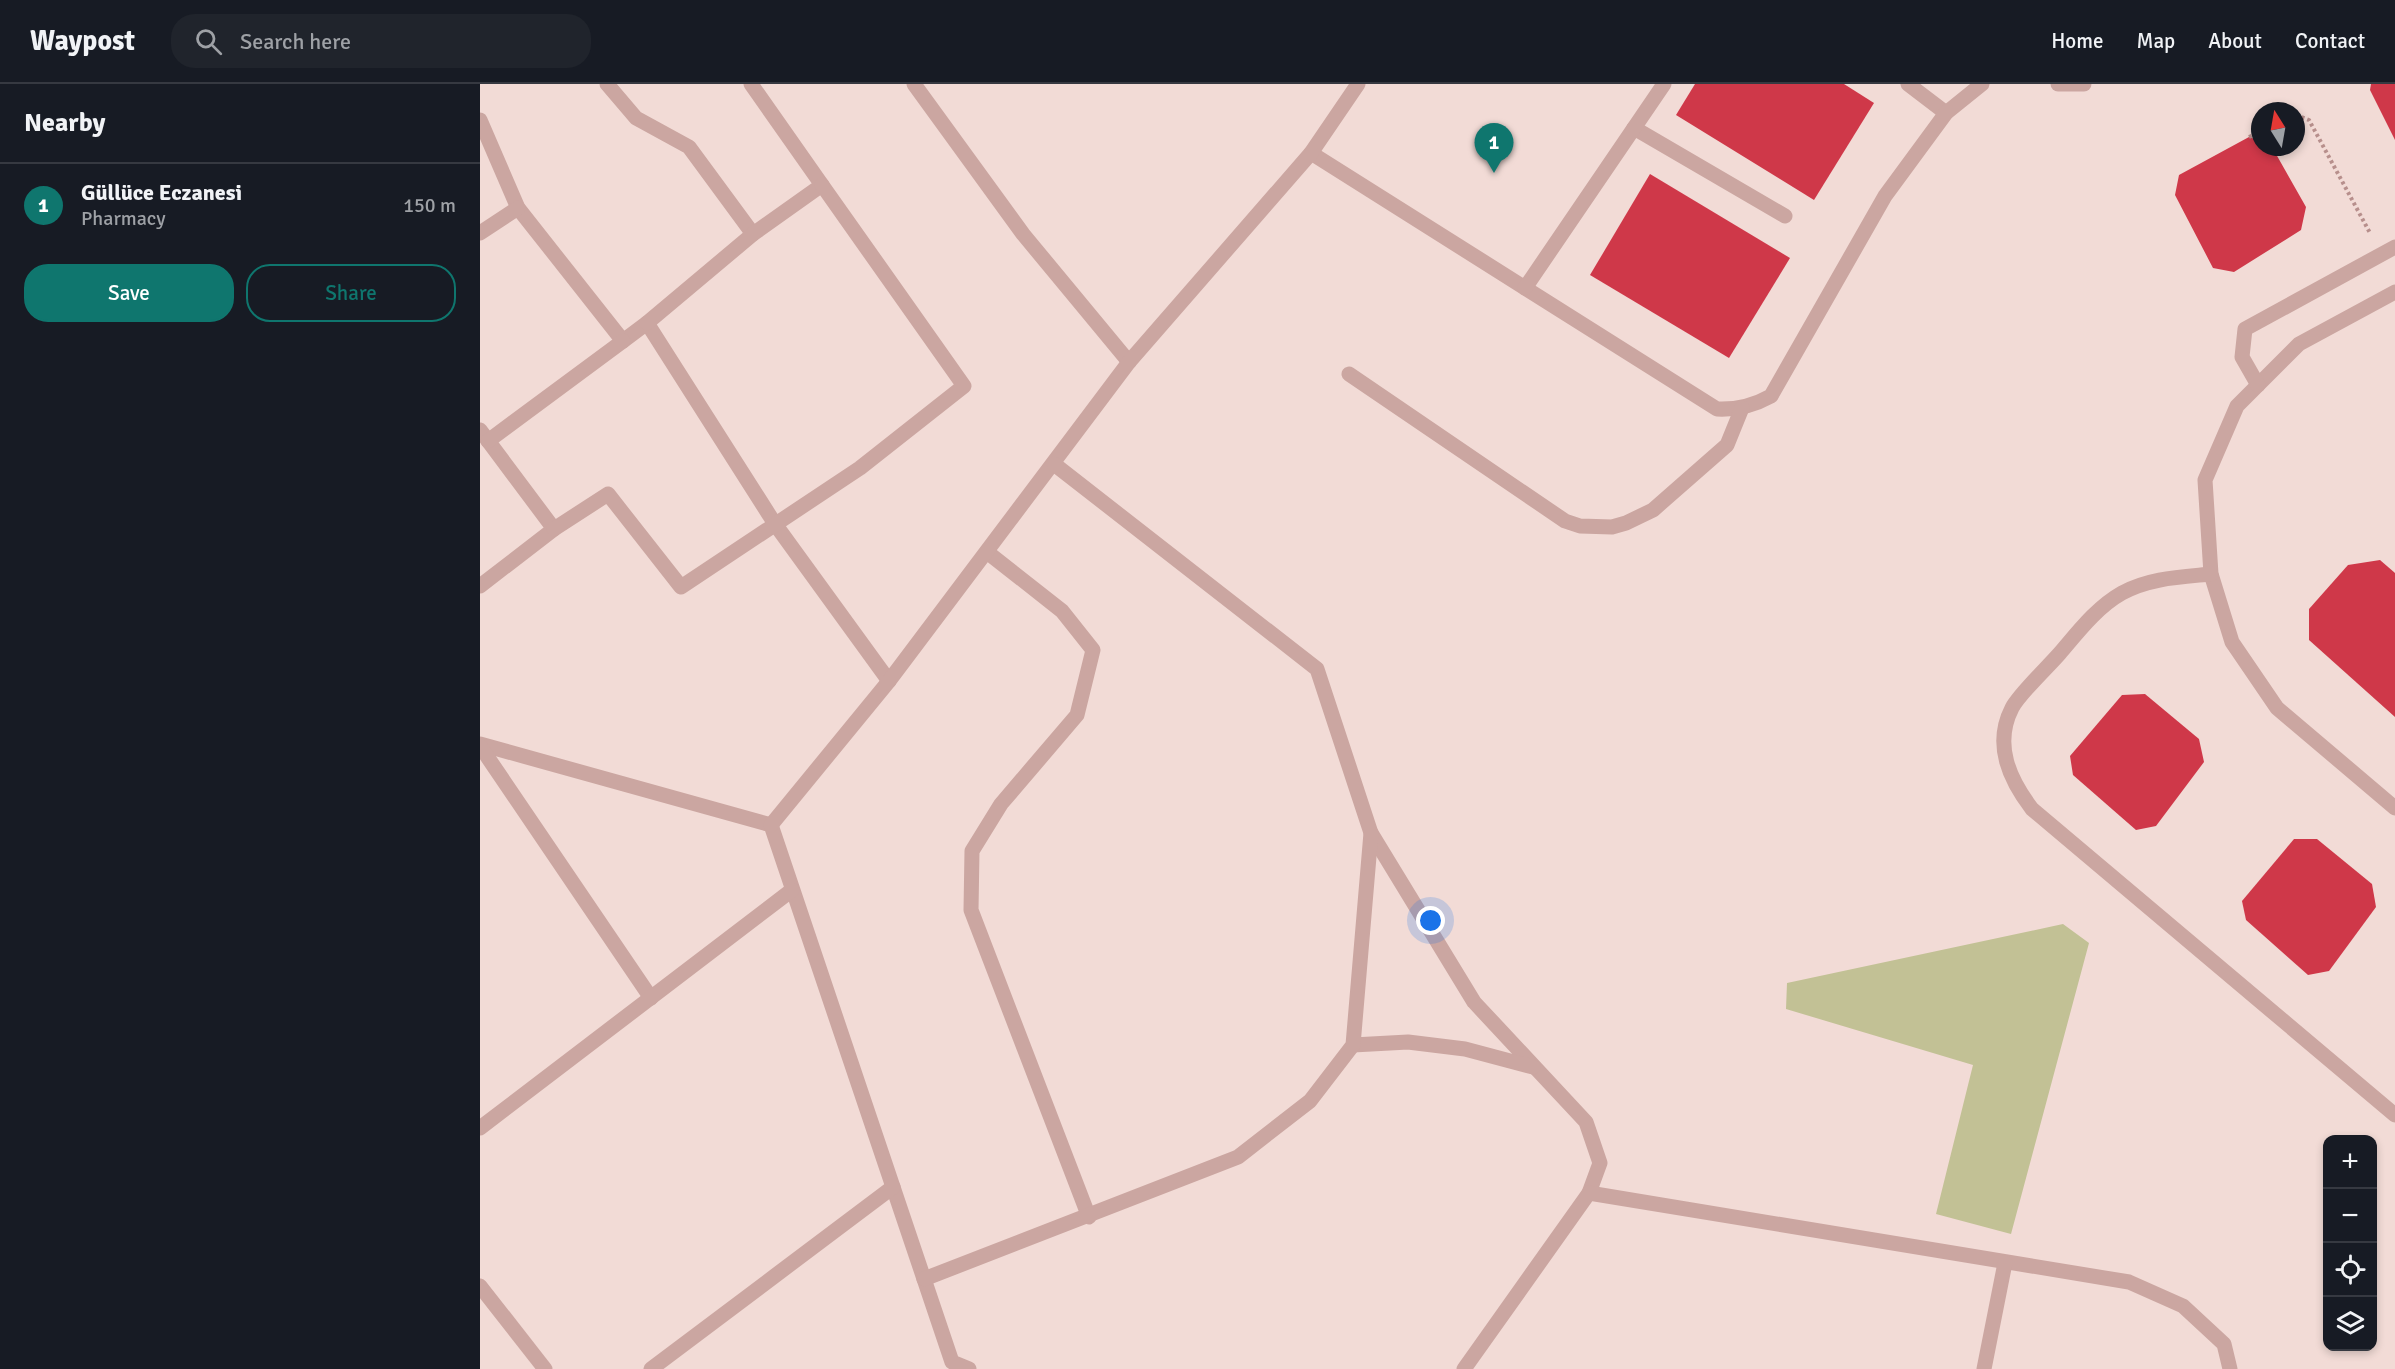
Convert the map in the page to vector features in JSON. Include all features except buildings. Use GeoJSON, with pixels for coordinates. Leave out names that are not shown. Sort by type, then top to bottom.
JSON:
{"type":"FeatureCollection","features":[{"type":"Feature","properties":{"kind":"street"},"geometry":{"type":"LineString","coordinates":[[608,84],[636,118],[688,147],[753,234]]}},
{"type":"Feature","properties":{"kind":"street"},"geometry":{"type":"LineString","coordinates":[[480,586],[554,529],[608,494],[681,587],[860,468],[964,386],[751,84]]}},
{"type":"Feature","properties":{"kind":"street"},"geometry":{"type":"LineString","coordinates":[[914,84],[1023,234],[1129,362]]}},
{"type":"Feature","properties":{"kind":"street"},"geometry":{"type":"LineString","coordinates":[[771,825],[889,681],[1129,362],[1311,153],[1358,84]]}},
{"type":"Feature","properties":{"kind":"street"},"geometry":{"type":"LineString","coordinates":[[1525,288],[1664,84]]}},
{"type":"Feature","properties":{"kind":"street"},"geometry":{"type":"LineString","coordinates":[[1908,84],[1946,113]]}},
{"type":"Feature","properties":{"kind":"street"},"geometry":{"type":"LineString","coordinates":[[1311,153],[1717,409],[1742,408],[1757,404],[1771,396],[1885,196],[1946,113],[1982,84]]}},
{"type":"Feature","properties":{"kind":"street"},"geometry":{"type":"LineString","coordinates":[[2058,84],[2084,84]]}},
{"type":"Feature","properties":{"kind":"street"},"geometry":{"type":"LineString","coordinates":[[480,120],[518,208],[623,341]]}},
{"type":"Feature","properties":{"kind":"street"},"geometry":{"type":"LineString","coordinates":[[1634,128],[1785,216]]}},
{"type":"Feature","properties":{"kind":"street"},"geometry":{"type":"LineString","coordinates":[[554,529],[484,436],[623,341],[753,234],[822,185]]}},
{"type":"Feature","properties":{"kind":"street"},"geometry":{"type":"LineString","coordinates":[[480,233],[518,208]]}},
{"type":"Feature","properties":{"kind":"street"},"geometry":{"type":"LineString","coordinates":[[2258,385],[2242,357],[2245,329],[2388,251]]}},
{"type":"Feature","properties":{"kind":"street"},"geometry":{"type":"LineString","coordinates":[[2395,292],[2298,344],[2237,406],[2205,480],[2211,574],[2232,642],[2277,708],[2395,808]]}},
{"type":"Feature","properties":{"kind":"street"},"geometry":{"type":"LineString","coordinates":[[647,323],[775,524],[889,681]]}},
{"type":"Feature","properties":{"kind":"street"},"geometry":{"type":"LineString","coordinates":[[1349,374],[1564,521],[1596,528],[1626,523],[1653,510],[1727,445],[1742,408]]}},
{"type":"Feature","properties":{"kind":"street"},"geometry":{"type":"LineString","coordinates":[[1053,464],[1317,669],[1371,833],[1474,1002],[1586,1122],[1600,1163],[1589,1193],[1464,1369]]}},
{"type":"Feature","properties":{"kind":"street"},"geometry":{"type":"LineString","coordinates":[[987,552],[1062,611],[1093,650],[1077,715],[1001,804],[972,851],[971,909],[1089,1217]]}},
{"type":"Feature","properties":{"kind":"street"},"geometry":{"type":"LineString","coordinates":[[2211,574],[2157,580],[2122,593],[2093,615],[2012,707],[2004,730],[2005,758],[2015,786],[2032,809],[2395,1115]]}},
{"type":"Feature","properties":{"kind":"street"},"geometry":{"type":"LineString","coordinates":[[480,745],[771,825]]}},
{"type":"Feature","properties":{"kind":"street"},"geometry":{"type":"LineString","coordinates":[[480,745],[651,998]]}},
{"type":"Feature","properties":{"kind":"street"},"geometry":{"type":"LineString","coordinates":[[771,825],[924,1279],[947,1366],[969,1369]]}},
{"type":"Feature","properties":{"kind":"street"},"geometry":{"type":"LineString","coordinates":[[924,1279],[1089,1217],[1238,1157],[1310,1101],[1353,1045],[1371,833]]}},
{"type":"Feature","properties":{"kind":"street"},"geometry":{"type":"LineString","coordinates":[[480,1128],[792,890]]}},
{"type":"Feature","properties":{"kind":"street"},"geometry":{"type":"LineString","coordinates":[[1353,1045],[1408,1042],[1465,1048],[1535,1067]]}},
{"type":"Feature","properties":{"kind":"street"},"geometry":{"type":"LineString","coordinates":[[651,1369],[893,1187]]}},
{"type":"Feature","properties":{"kind":"street"},"geometry":{"type":"LineString","coordinates":[[1589,1193],[2129,1282],[2183,1306],[2224,1344],[2230,1369]]}},
{"type":"Feature","properties":{"kind":"street"},"geometry":{"type":"LineString","coordinates":[[1984,1369],[2005,1263]]}},
{"type":"Feature","properties":{"kind":"street"},"geometry":{"type":"LineString","coordinates":[[480,1286],[538,1367]]}},
{"type":"Feature","properties":{"kind":"path"},"geometry":{"type":"LineString","coordinates":[[2305,118],[2310,120],[2388,251]]}},
{"type":"Feature","properties":{"kind":"green space"},"geometry":{"type":"Polygon","coordinates":[[[2063,924],[2089,943],[2011,1234],[1936,1214],[1973,1065],[1786,1009],[1787,983],[2063,924]]]}},
{"type":"Feature","properties":{"kind":"place","name":"Güllüce Eczanesi"},"geometry":{"type":"Point","coordinates":[1494,173]}}]}
